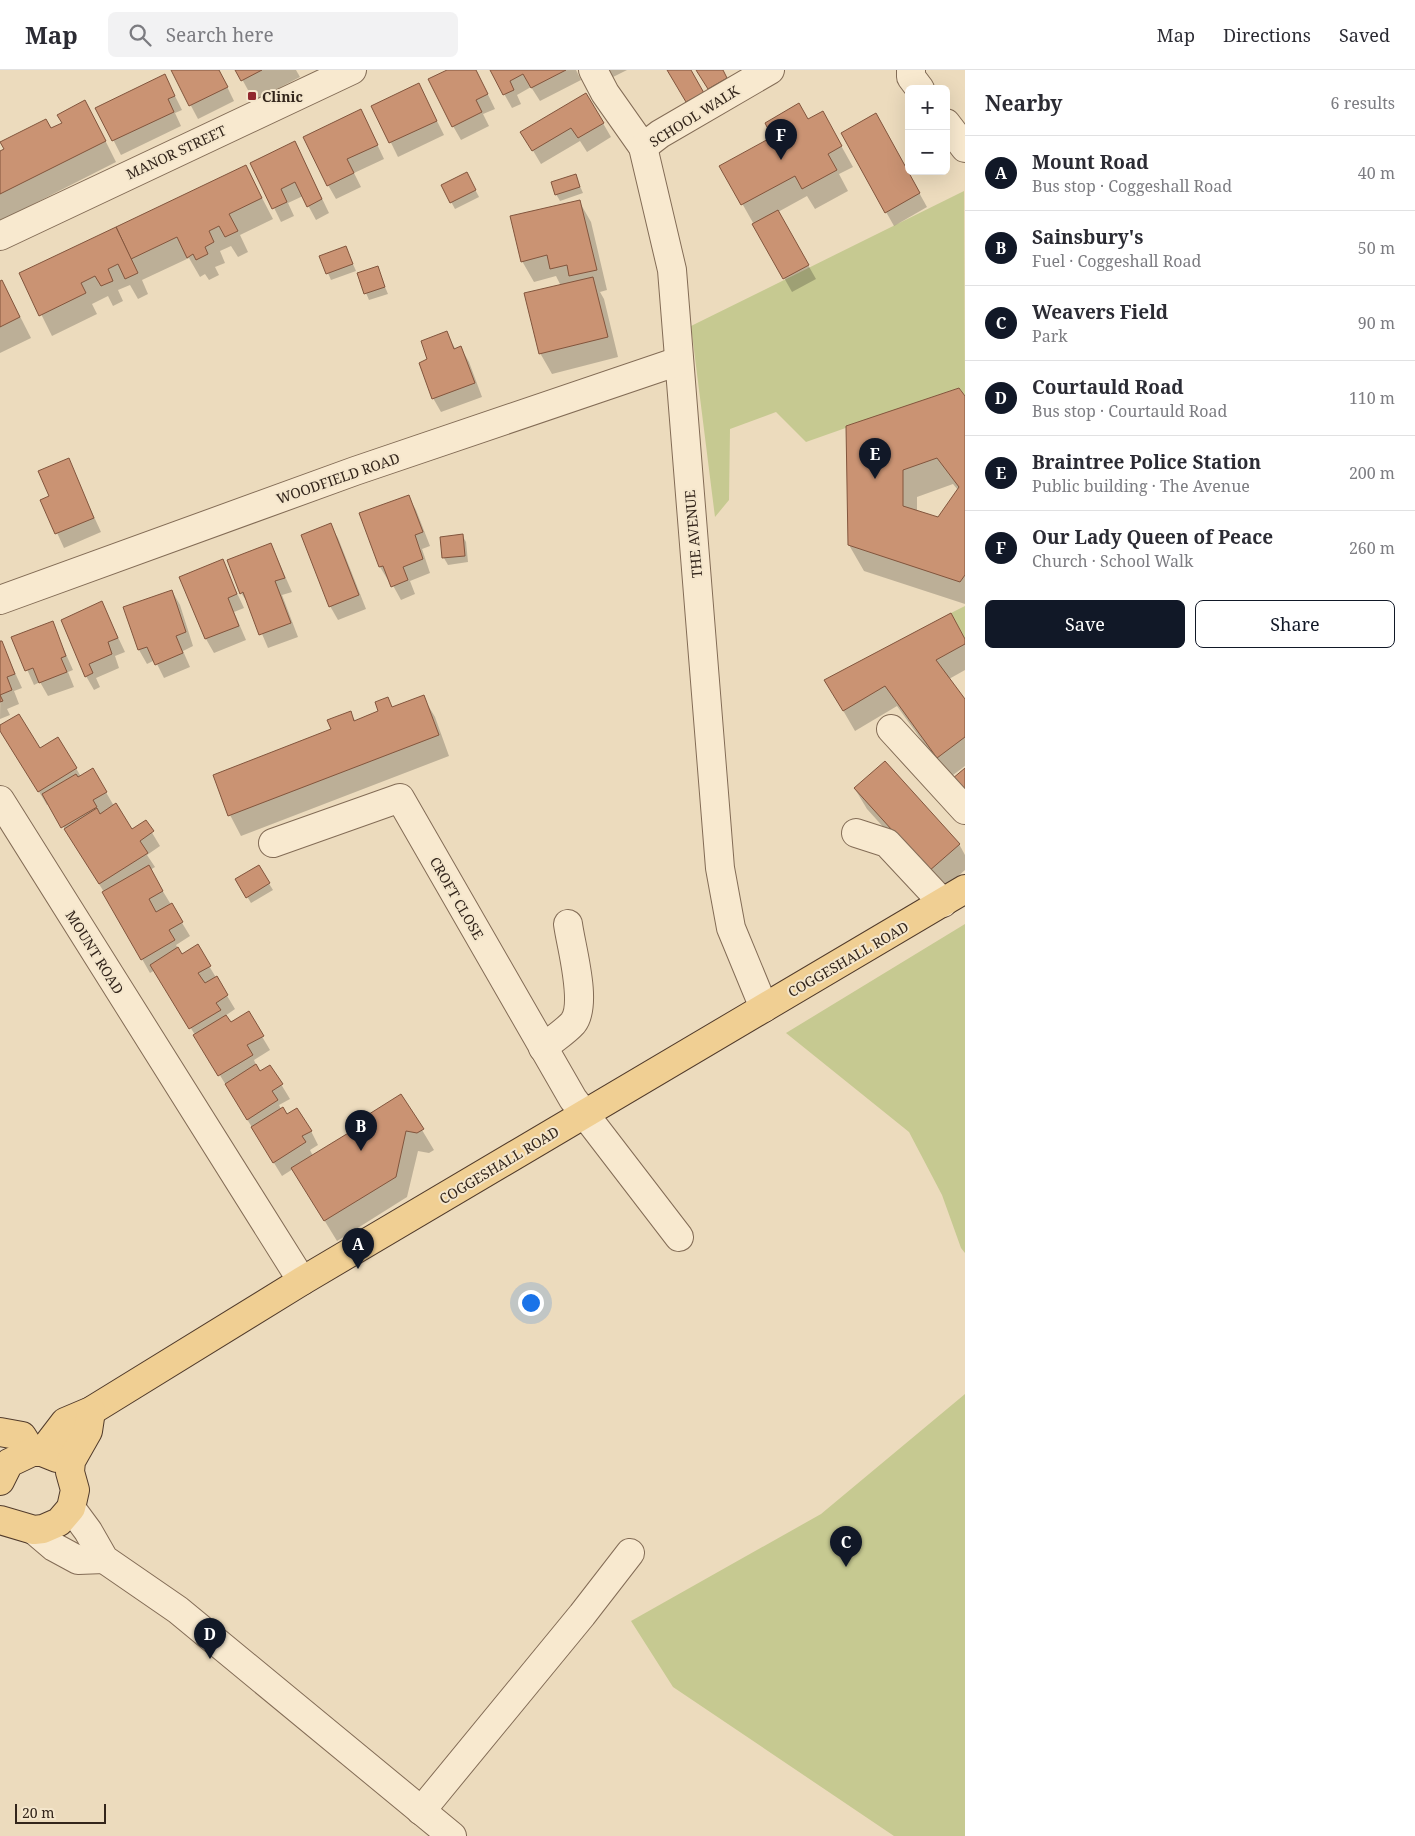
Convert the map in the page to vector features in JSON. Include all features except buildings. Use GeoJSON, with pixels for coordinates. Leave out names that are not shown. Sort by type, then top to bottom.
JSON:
{"type":"FeatureCollection","features":[{"type":"Feature","properties":{"kind":"main road","name":"COGGESHALL ROAD"},"geometry":{"type":"LineString","coordinates":[[37,1452],[65,1422],[92,1411],[302,1281],[954,896]]}},
{"type":"Feature","properties":{"kind":"main road"},"geometry":{"type":"LineString","coordinates":[[0,1498],[4,1512],[16,1524],[43,1529],[59,1522],[71,1508],[75,1490],[70,1472],[71,1461],[88,1432],[92,1411]]}},
{"type":"Feature","properties":{"kind":"main road"},"geometry":{"type":"LineString","coordinates":[[0,1432],[22,1436],[37,1452],[58,1459],[70,1472]]}},
{"type":"Feature","properties":{"kind":"main road"},"geometry":{"type":"LineString","coordinates":[[0,1481],[9,1463],[37,1452]]}},
{"type":"Feature","properties":{"kind":"street","name":"MANOR STREET"},"geometry":{"type":"LineString","coordinates":[[0,236],[352,70]]}},
{"type":"Feature","properties":{"kind":"street","name":"THE AVENUE"},"geometry":{"type":"LineString","coordinates":[[593,70],[643,147],[672,270],[720,868],[731,928],[764,1008]]}},
{"type":"Feature","properties":{"kind":"street","name":"SCHOOL WALK"},"geometry":{"type":"LineString","coordinates":[[643,147],[660,134],[770,70]]}},
{"type":"Feature","properties":{"kind":"street"},"geometry":{"type":"LineString","coordinates":[[911,70],[911,76],[917,85]]}},
{"type":"Feature","properties":{"kind":"street"},"geometry":{"type":"LineString","coordinates":[[950,128],[965,148]]}},
{"type":"Feature","properties":{"kind":"street","name":"WOODFIELD ROAD"},"geometry":{"type":"LineString","coordinates":[[0,600],[355,471],[679,361]]}},
{"type":"Feature","properties":{"kind":"street"},"geometry":{"type":"LineString","coordinates":[[891,729],[965,810]]}},
{"type":"Feature","properties":{"kind":"street","name":"CROFT CLOSE"},"geometry":{"type":"LineString","coordinates":[[274,843],[400,798],[573,1099],[679,1237]]}},
{"type":"Feature","properties":{"kind":"street","name":"MOUNT ROAD"},"geometry":{"type":"LineString","coordinates":[[0,800],[302,1281]]}},
{"type":"Feature","properties":{"kind":"street"},"geometry":{"type":"LineString","coordinates":[[856,833],[887,843],[954,896]]}},
{"type":"Feature","properties":{"kind":"street"},"geometry":{"type":"LineString","coordinates":[[543,1048],[572,1023],[579,1012],[579,996],[568,924]]}},
{"type":"Feature","properties":{"kind":"street"},"geometry":{"type":"LineString","coordinates":[[71,1508],[104,1559],[178,1610],[452,1836]]}},
{"type":"Feature","properties":{"kind":"street"},"geometry":{"type":"LineString","coordinates":[[16,1524],[78,1560],[104,1559]]}},
{"type":"Feature","properties":{"kind":"street"},"geometry":{"type":"LineString","coordinates":[[420,1811],[582,1615],[630,1552]]}},
{"type":"Feature","properties":{"kind":"green space"},"geometry":{"type":"Polygon","coordinates":[[[964,191],[965,396],[959,388],[806,442],[776,412],[730,429],[729,500],[715,517],[691,326],[964,191]]]}},
{"type":"Feature","properties":{"kind":"green space"},"geometry":{"type":"Polygon","coordinates":[[[965,606],[965,639],[951,613],[965,606]]]}},
{"type":"Feature","properties":{"kind":"green space"},"geometry":{"type":"Polygon","coordinates":[[[965,924],[965,1253],[961,1248],[942,1195],[909,1132],[786,1033],[965,924]]]}},
{"type":"Feature","properties":{"kind":"green space"},"geometry":{"type":"Polygon","coordinates":[[[965,1394],[965,1836],[894,1836],[673,1687],[631,1621],[821,1514],[965,1394]]]}},
{"type":"Feature","properties":{"kind":"place","name":"Clinic"},"geometry":{"type":"Point","coordinates":[252,96]}},
{"type":"Feature","properties":{"kind":"place","name":"Our Lady Queen of Peace"},"geometry":{"type":"Point","coordinates":[781,160]}},
{"type":"Feature","properties":{"kind":"place","name":"Braintree Police Station"},"geometry":{"type":"Point","coordinates":[875,479]}},
{"type":"Feature","properties":{"kind":"place","name":"Sainsbury's"},"geometry":{"type":"Point","coordinates":[361,1151]}},
{"type":"Feature","properties":{"kind":"place","name":"Mount Road"},"geometry":{"type":"Point","coordinates":[358,1269]}},
{"type":"Feature","properties":{"kind":"place","name":"Weavers Field"},"geometry":{"type":"Point","coordinates":[846,1567]}},
{"type":"Feature","properties":{"kind":"place","name":"Courtauld Road"},"geometry":{"type":"Point","coordinates":[210,1659]}}]}
